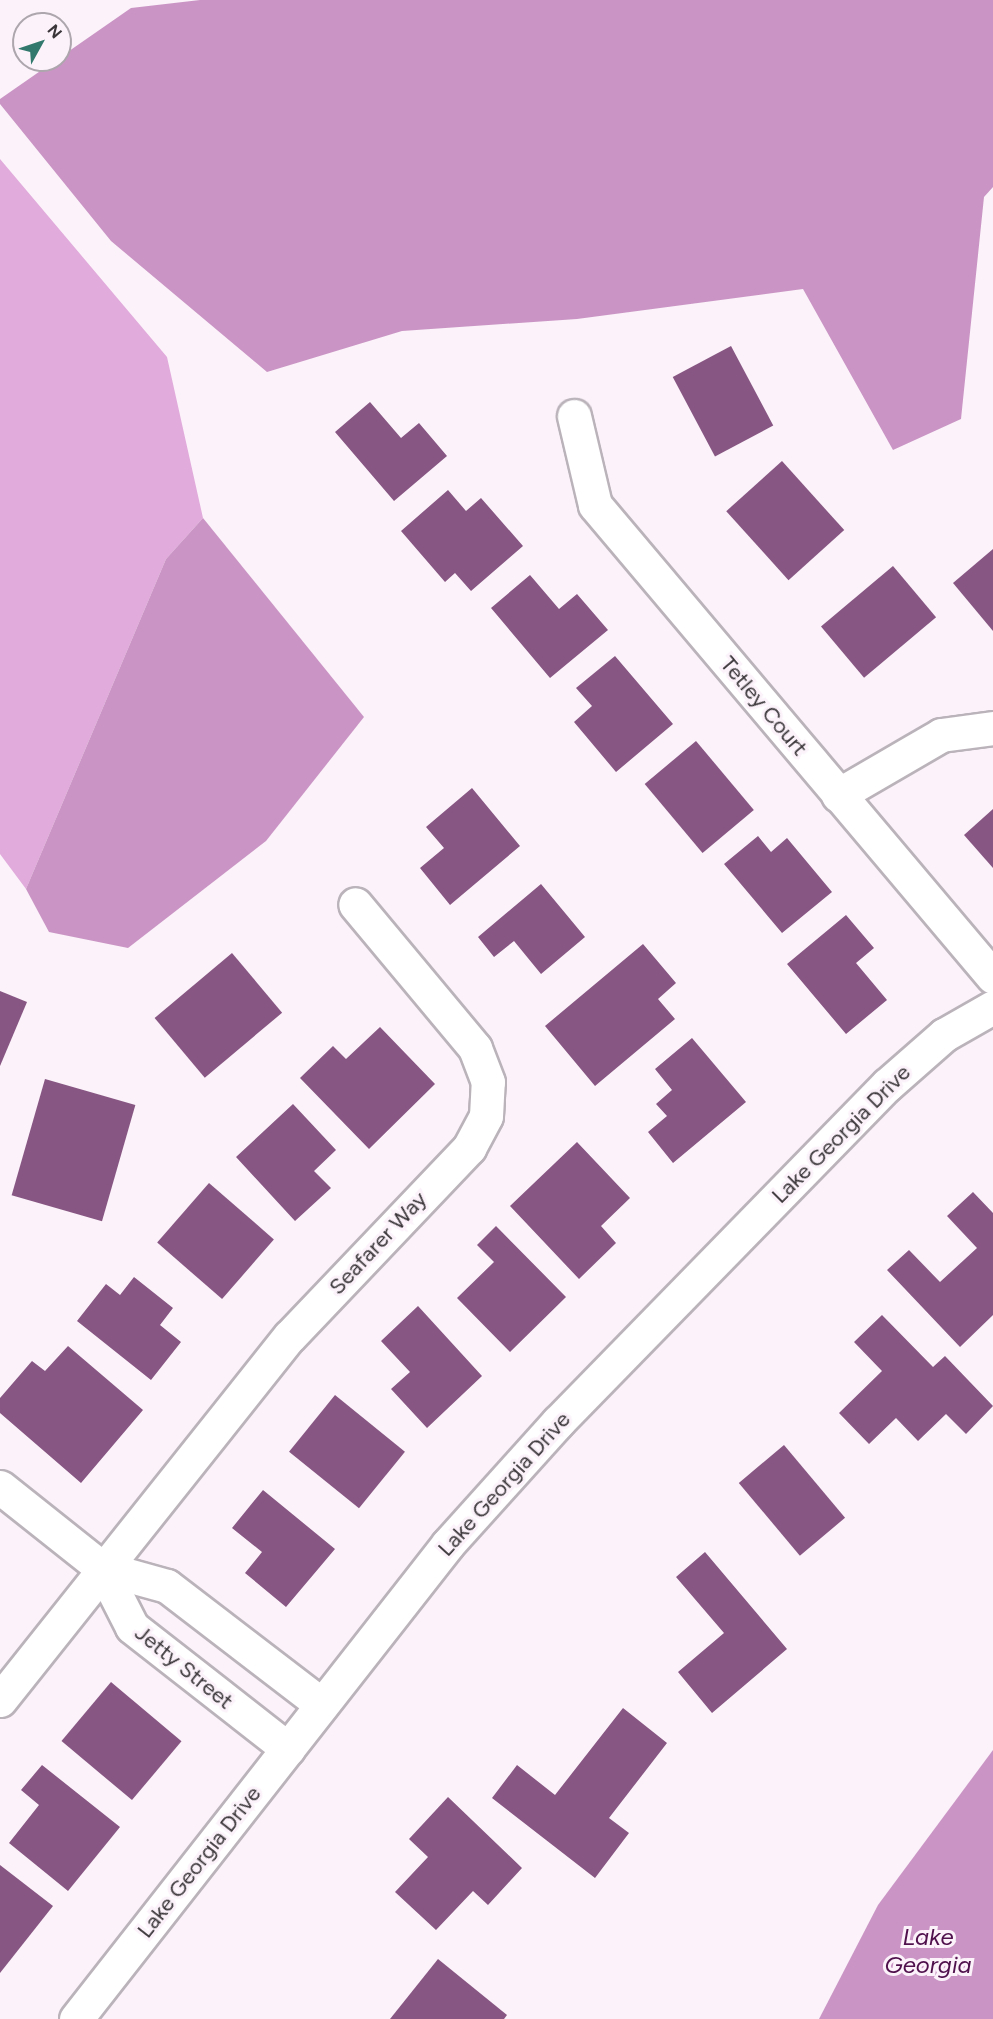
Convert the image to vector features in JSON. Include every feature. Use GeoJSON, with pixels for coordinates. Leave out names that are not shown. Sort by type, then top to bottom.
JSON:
{"type":"FeatureCollection","features":[{"type":"Feature","properties":{"kind":"street","name":"Tetley Court"},"geometry":{"type":"LineString","coordinates":[[574,416],[595,505],[993,977]]}},
{"type":"Feature","properties":{"kind":"street"},"geometry":{"type":"LineString","coordinates":[[838,795],[941,735],[993,728]]}},
{"type":"Feature","properties":{"kind":"street","name":"Seafarer Way"},"geometry":{"type":"LineString","coordinates":[[102,1568],[290,1336],[469,1148],[486,1116],[488,1082],[475,1048],[354,904]]}},
{"type":"Feature","properties":{"kind":"street","name":"Lake Georgia Drive"},"geometry":{"type":"LineString","coordinates":[[76,2019],[448,1544],[558,1422],[887,1085],[944,1035],[993,1007]]}},
{"type":"Feature","properties":{"kind":"street","name":"Jetty Street"},"geometry":{"type":"LineString","coordinates":[[0,1487],[102,1568],[167,1587],[322,1705]]}},
{"type":"Feature","properties":{"kind":"street"},"geometry":{"type":"LineString","coordinates":[[0,1700],[102,1568]]}},
{"type":"Feature","properties":{"kind":"street","name":"Jetty Street"},"geometry":{"type":"LineString","coordinates":[[102,1568],[132,1627],[288,1749]]}},
{"type":"Feature","properties":{"kind":"shaded area"},"geometry":{"type":"Polygon","coordinates":[[[0,159],[167,357],[203,518],[166,559],[26,889],[0,854],[0,159]]]}},
{"type":"Feature","properties":{"kind":"water"},"geometry":{"type":"Polygon","coordinates":[[[200,0],[993,0],[993,187],[984,197],[961,419],[893,450],[803,289],[577,319],[402,331],[267,372],[111,241],[0,104],[0,99],[39,72],[72,72],[72,49],[131,8],[200,0]]]}},
{"type":"Feature","properties":{"kind":"water"},"geometry":{"type":"Polygon","coordinates":[[[203,518],[364,717],[266,841],[128,948],[49,932],[26,889],[166,559],[203,518]]]}},
{"type":"Feature","properties":{"kind":"water","name":"Lake Georgia"},"geometry":{"type":"Polygon","coordinates":[[[993,1750],[993,2019],[819,2019],[878,1905],[993,1750]]]}},
{"type":"Feature","properties":{"kind":"building"},"geometry":{"type":"Polygon","coordinates":[[[731,346],[773,425],[715,456],[673,377],[731,346]]]}},
{"type":"Feature","properties":{"kind":"building"},"geometry":{"type":"Polygon","coordinates":[[[370,402],[401,438],[419,423],[447,456],[394,501],[335,432],[370,402]]]}},
{"type":"Feature","properties":{"kind":"building"},"geometry":{"type":"Polygon","coordinates":[[[782,461],[844,530],[788,580],[726,511],[782,461]]]}},
{"type":"Feature","properties":{"kind":"building"},"geometry":{"type":"Polygon","coordinates":[[[448,490],[466,511],[481,498],[523,546],[471,591],[455,573],[445,582],[401,531],[448,490]]]}},
{"type":"Feature","properties":{"kind":"building"},"geometry":{"type":"Polygon","coordinates":[[[993,549],[993,631],[953,583],[993,549]]]}},
{"type":"Feature","properties":{"kind":"building"},"geometry":{"type":"Polygon","coordinates":[[[893,566],[936,617],[864,678],[821,626],[893,566]]]}},
{"type":"Feature","properties":{"kind":"building"},"geometry":{"type":"Polygon","coordinates":[[[530,575],[559,609],[577,594],[608,630],[550,678],[491,608],[530,575]]]}},
{"type":"Feature","properties":{"kind":"building"},"geometry":{"type":"Polygon","coordinates":[[[615,656],[673,724],[616,772],[574,722],[592,706],[576,688],[615,656]]]}},
{"type":"Feature","properties":{"kind":"building"},"geometry":{"type":"Polygon","coordinates":[[[696,741],[754,810],[703,853],[645,784],[696,741]]]}},
{"type":"Feature","properties":{"kind":"building"},"geometry":{"type":"Polygon","coordinates":[[[472,788],[520,846],[450,905],[420,868],[444,848],[426,827],[472,788]]]}},
{"type":"Feature","properties":{"kind":"building"},"geometry":{"type":"Polygon","coordinates":[[[993,809],[993,868],[964,835],[993,809]]]}},
{"type":"Feature","properties":{"kind":"building"},"geometry":{"type":"Polygon","coordinates":[[[758,836],[771,852],[787,838],[832,892],[782,933],[724,864],[758,836]]]}},
{"type":"Feature","properties":{"kind":"building"},"geometry":{"type":"Polygon","coordinates":[[[541,884],[585,937],[541,974],[514,941],[494,957],[478,937],[541,884]]]}},
{"type":"Feature","properties":{"kind":"building"},"geometry":{"type":"Polygon","coordinates":[[[846,915],[874,948],[856,963],[887,1000],[846,1034],[787,964],[846,915]]]}},
{"type":"Feature","properties":{"kind":"building"},"geometry":{"type":"Polygon","coordinates":[[[643,944],[676,983],[658,999],[675,1019],[595,1086],[545,1026],[643,944]]]}},
{"type":"Feature","properties":{"kind":"building"},"geometry":{"type":"Polygon","coordinates":[[[232,953],[282,1013],[205,1078],[155,1018],[232,953]]]}},
{"type":"Feature","properties":{"kind":"building"},"geometry":{"type":"Polygon","coordinates":[[[0,991],[27,1002],[0,1066],[0,991]]]}},
{"type":"Feature","properties":{"kind":"building"},"geometry":{"type":"Polygon","coordinates":[[[380,1027],[435,1084],[369,1149],[300,1078],[333,1046],[346,1059],[380,1027]]]}},
{"type":"Feature","properties":{"kind":"building"},"geometry":{"type":"Polygon","coordinates":[[[692,1038],[746,1102],[673,1163],[648,1132],[667,1116],[656,1104],[672,1090],[655,1069],[692,1038]]]}},
{"type":"Feature","properties":{"kind":"building"},"geometry":{"type":"Polygon","coordinates":[[[45,1079],[135,1105],[102,1221],[12,1195],[45,1079]]]}},
{"type":"Feature","properties":{"kind":"building"},"geometry":{"type":"Polygon","coordinates":[[[293,1104],[336,1150],[314,1171],[331,1188],[295,1221],[236,1157],[293,1104]]]}},
{"type":"Feature","properties":{"kind":"building"},"geometry":{"type":"Polygon","coordinates":[[[577,1142],[630,1198],[601,1226],[616,1243],[579,1279],[510,1206],[577,1142]]]}},
{"type":"Feature","properties":{"kind":"building"},"geometry":{"type":"Polygon","coordinates":[[[209,1183],[274,1239],[222,1299],[157,1243],[209,1183]]]}},
{"type":"Feature","properties":{"kind":"building"},"geometry":{"type":"Polygon","coordinates":[[[973,1192],[993,1213],[993,1315],[960,1347],[887,1270],[909,1250],[940,1282],[977,1248],[947,1216],[973,1192]]]}},
{"type":"Feature","properties":{"kind":"building"},"geometry":{"type":"Polygon","coordinates":[[[496,1226],[566,1297],[510,1352],[457,1298],[494,1262],[477,1245],[496,1226]]]}},
{"type":"Feature","properties":{"kind":"building"},"geometry":{"type":"Polygon","coordinates":[[[134,1277],[173,1308],[160,1325],[181,1342],[151,1380],[77,1321],[106,1284],[120,1295],[134,1277]]]}},
{"type":"Feature","properties":{"kind":"building"},"geometry":{"type":"Polygon","coordinates":[[[418,1306],[482,1376],[427,1428],[391,1389],[410,1372],[381,1341],[418,1306]]]}},
{"type":"Feature","properties":{"kind":"building"},"geometry":{"type":"Polygon","coordinates":[[[882,1315],[933,1367],[945,1356],[993,1406],[966,1434],[946,1414],[918,1441],[896,1418],[869,1444],[839,1413],[882,1371],[854,1342],[882,1315]]]}},
{"type":"Feature","properties":{"kind":"building"},"geometry":{"type":"Polygon","coordinates":[[[68,1346],[143,1410],[81,1483],[0,1413],[0,1398],[32,1361],[45,1371],[68,1346]]]}},
{"type":"Feature","properties":{"kind":"building"},"geometry":{"type":"Polygon","coordinates":[[[335,1395],[405,1452],[359,1508],[289,1452],[335,1395]]]}},
{"type":"Feature","properties":{"kind":"building"},"geometry":{"type":"Polygon","coordinates":[[[784,1445],[845,1518],[800,1556],[739,1483],[784,1445]]]}},
{"type":"Feature","properties":{"kind":"building"},"geometry":{"type":"Polygon","coordinates":[[[263,1490],[335,1549],[286,1607],[245,1573],[262,1552],[232,1528],[263,1490]]]}},
{"type":"Feature","properties":{"kind":"building"},"geometry":{"type":"Polygon","coordinates":[[[705,1552],[787,1649],[712,1713],[678,1672],[724,1633],[676,1577],[705,1552]]]}},
{"type":"Feature","properties":{"kind":"building"},"geometry":{"type":"Polygon","coordinates":[[[111,1682],[181,1741],[132,1800],[62,1741],[111,1682]]]}},
{"type":"Feature","properties":{"kind":"building"},"geometry":{"type":"Polygon","coordinates":[[[623,1708],[667,1743],[609,1818],[629,1833],[595,1878],[492,1798],[517,1765],[555,1795],[623,1708]]]}},
{"type":"Feature","properties":{"kind":"building"},"geometry":{"type":"Polygon","coordinates":[[[42,1765],[120,1827],[68,1891],[9,1843],[39,1805],[21,1790],[42,1765]]]}},
{"type":"Feature","properties":{"kind":"building"},"geometry":{"type":"Polygon","coordinates":[[[448,1797],[522,1868],[488,1905],[473,1891],[436,1930],[395,1892],[428,1857],[409,1839],[448,1797]]]}},
{"type":"Feature","properties":{"kind":"building"},"geometry":{"type":"Polygon","coordinates":[[[0,1865],[53,1906],[0,1973],[0,1865]]]}},
{"type":"Feature","properties":{"kind":"building"},"geometry":{"type":"Polygon","coordinates":[[[438,1959],[507,2015],[504,2019],[390,2019],[438,1959]]]}}]}
